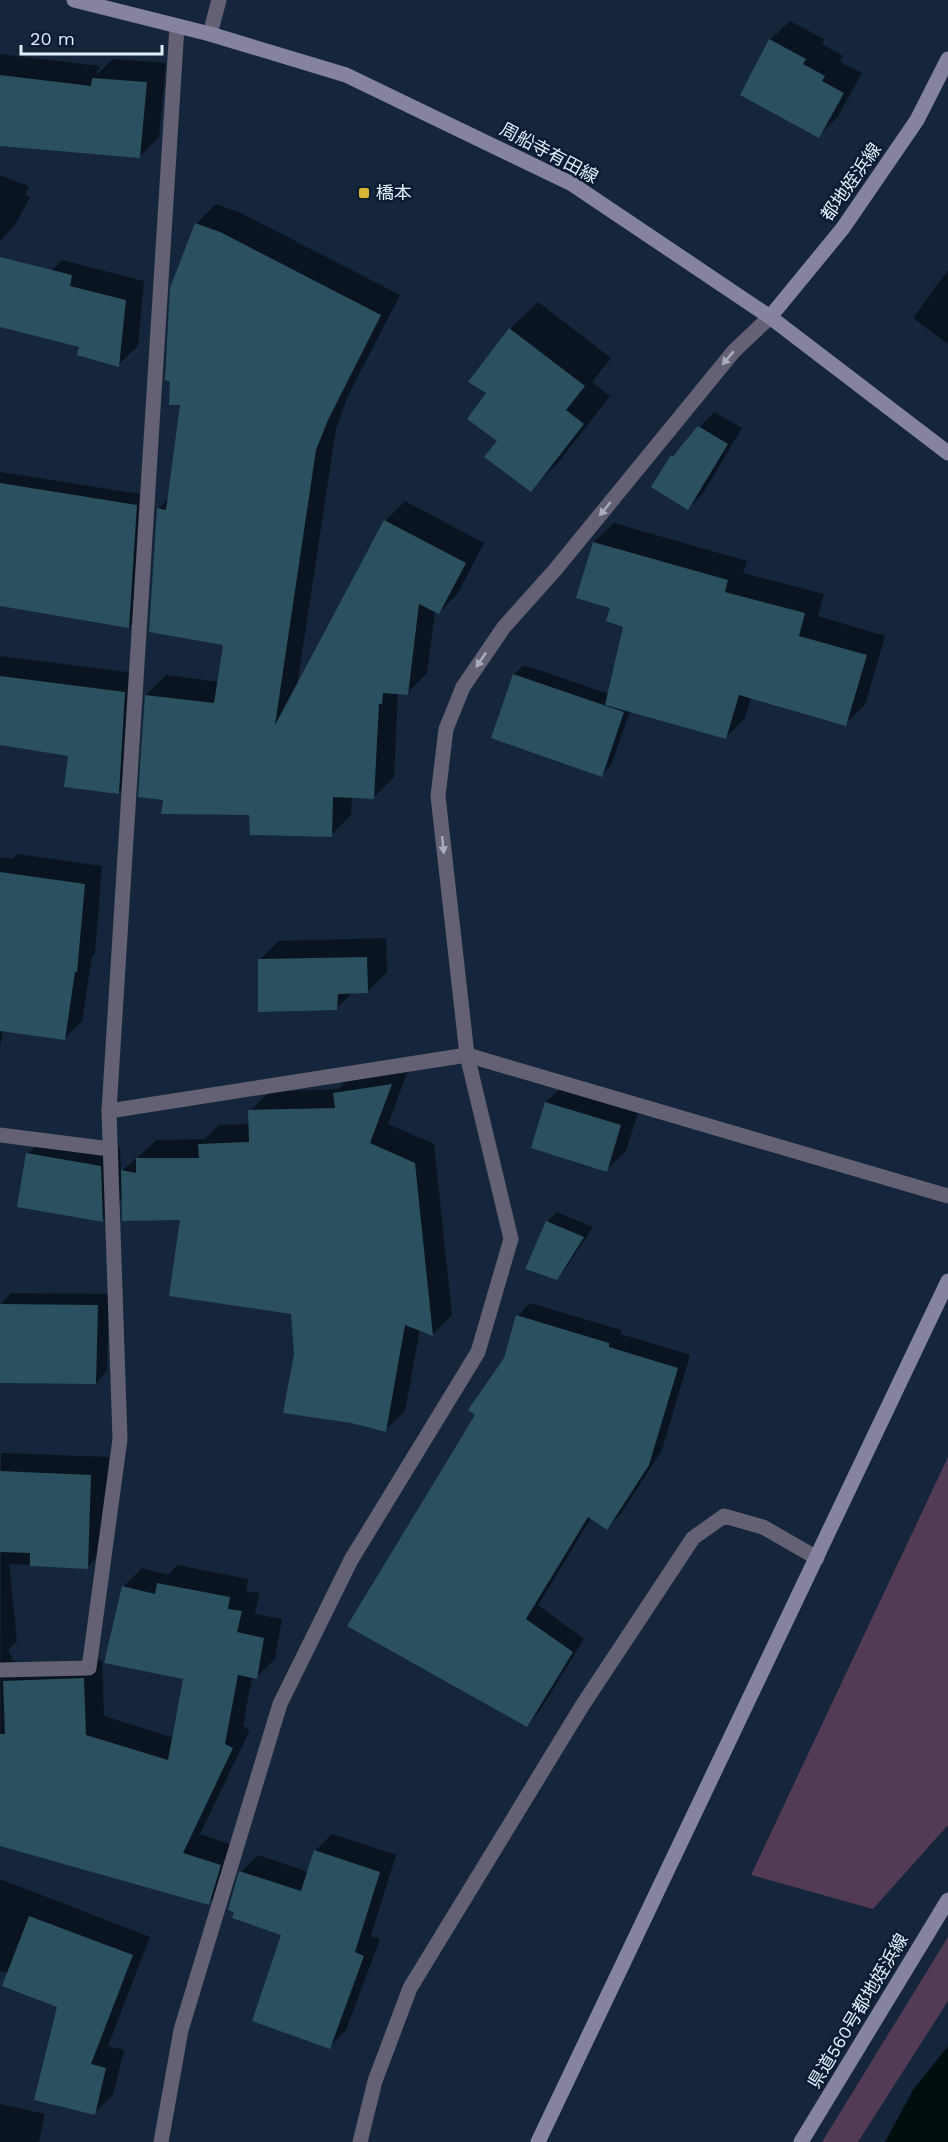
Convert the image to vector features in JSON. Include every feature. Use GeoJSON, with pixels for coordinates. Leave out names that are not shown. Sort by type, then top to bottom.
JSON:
{"type":"FeatureCollection","features":[{"type":"Feature","properties":{"kind":"main road","name":"周船寺有田線"},"geometry":{"type":"LineString","coordinates":[[74,0],[210,34],[346,75],[572,184],[770,317],[948,453]]}},
{"type":"Feature","properties":{"kind":"main road","name":"都地姪浜線"},"geometry":{"type":"LineString","coordinates":[[770,317],[857,208],[917,120],[948,58]]}},
{"type":"Feature","properties":{"kind":"main road"},"geometry":{"type":"LineString","coordinates":[[538,2142],[948,1281]]}},
{"type":"Feature","properties":{"kind":"main road","name":"県道560号都地姪浜線"},"geometry":{"type":"LineString","coordinates":[[801,2142],[948,1900]]}},
{"type":"Feature","properties":{"kind":"street"},"geometry":{"type":"LineString","coordinates":[[210,34],[219,0]]}},
{"type":"Feature","properties":{"kind":"street"},"geometry":{"type":"LineString","coordinates":[[0,1670],[89,1668],[120,1439],[109,1111],[177,26]]}},
{"type":"Feature","properties":{"kind":"street"},"geometry":{"type":"LineString","coordinates":[[161,2142],[181,2030],[280,1704],[351,1560],[478,1352],[512,1239],[466,1055],[438,795],[446,729],[463,687],[504,627],[555,570],[734,351],[770,317]]}},
{"type":"Feature","properties":{"kind":"street"},"geometry":{"type":"LineString","coordinates":[[109,1111],[466,1055],[948,1196]]}},
{"type":"Feature","properties":{"kind":"street"},"geometry":{"type":"LineString","coordinates":[[0,1135],[110,1149]]}},
{"type":"Feature","properties":{"kind":"street"},"geometry":{"type":"LineString","coordinates":[[360,2142],[375,2081],[410,1988],[582,1707],[693,1538],[724,1516],[763,1527],[817,1558]]}},
{"type":"Feature","properties":{"kind":"shaded area"},"geometry":{"type":"Polygon","coordinates":[[[948,1457],[948,1825],[873,1909],[751,1875],[948,1457]]]}},
{"type":"Feature","properties":{"kind":"shaded area"},"geometry":{"type":"Polygon","coordinates":[[[948,1937],[948,2001],[858,2142],[822,2142],[948,1937]]]}},
{"type":"Feature","properties":{"kind":"shaded area"},"geometry":{"type":"Polygon","coordinates":[[[948,2046],[948,2142],[885,2142],[913,2090],[948,2046]]]}},
{"type":"Feature","properties":{"kind":"building"},"geometry":{"type":"Polygon","coordinates":[[[769,39],[806,59],[803,64],[825,76],[822,81],[844,93],[819,138],[740,95],[769,39]]]}},
{"type":"Feature","properties":{"kind":"building"},"geometry":{"type":"Polygon","coordinates":[[[0,75],[91,86],[92,78],[147,82],[140,158],[0,146],[0,75]]]}},
{"type":"Feature","properties":{"kind":"building"},"geometry":{"type":"Polygon","coordinates":[[[195,223],[220,232],[381,315],[328,420],[316,450],[275,725],[384,520],[466,563],[439,614],[419,604],[408,695],[383,693],[382,704],[379,704],[374,799],[333,797],[332,837],[250,835],[249,815],[161,814],[163,800],[138,797],[145,695],[214,703],[223,645],[149,632],[157,508],[166,510],[180,405],[169,405],[170,382],[165,380],[170,288],[195,223]]]}},
{"type":"Feature","properties":{"kind":"building"},"geometry":{"type":"Polygon","coordinates":[[[0,257],[72,275],[70,286],[126,300],[119,367],[77,355],[79,347],[0,327],[0,257]]]}},
{"type":"Feature","properties":{"kind":"building"},"geometry":{"type":"Polygon","coordinates":[[[509,328],[585,386],[566,410],[584,424],[531,492],[484,457],[497,441],[467,419],[486,393],[468,382],[509,328]]]}},
{"type":"Feature","properties":{"kind":"building"},"geometry":{"type":"Polygon","coordinates":[[[698,426],[728,444],[688,510],[651,487],[671,455],[673,456],[698,426]]]}},
{"type":"Feature","properties":{"kind":"building"},"geometry":{"type":"Polygon","coordinates":[[[0,483],[137,505],[129,628],[0,606],[0,483]]]}},
{"type":"Feature","properties":{"kind":"building"},"geometry":{"type":"Polygon","coordinates":[[[593,542],[728,580],[725,592],[805,613],[799,636],[867,655],[846,726],[739,695],[726,739],[605,705],[623,627],[606,621],[610,608],[576,598],[593,542]]]}},
{"type":"Feature","properties":{"kind":"building"},"geometry":{"type":"Polygon","coordinates":[[[513,674],[624,712],[602,777],[491,738],[513,674]]]}},
{"type":"Feature","properties":{"kind":"building"},"geometry":{"type":"Polygon","coordinates":[[[0,676],[125,692],[119,794],[64,787],[68,756],[0,745],[0,676]]]}},
{"type":"Feature","properties":{"kind":"building"},"geometry":{"type":"Polygon","coordinates":[[[0,872],[85,884],[77,972],[75,972],[65,1040],[0,1031],[0,872]]]}},
{"type":"Feature","properties":{"kind":"building"},"geometry":{"type":"Polygon","coordinates":[[[367,957],[368,993],[338,994],[337,1010],[258,1012],[258,959],[367,957]]]}},
{"type":"Feature","properties":{"kind":"building"},"geometry":{"type":"Polygon","coordinates":[[[392,1084],[370,1143],[415,1163],[433,1336],[405,1325],[386,1432],[351,1423],[283,1413],[294,1354],[291,1314],[169,1296],[180,1220],[122,1221],[121,1170],[136,1173],[136,1158],[199,1158],[198,1144],[249,1142],[248,1110],[335,1108],[333,1093],[392,1084]]]}},
{"type":"Feature","properties":{"kind":"building"},"geometry":{"type":"Polygon","coordinates":[[[545,1102],[621,1125],[607,1172],[531,1148],[545,1102]]]}},
{"type":"Feature","properties":{"kind":"building"},"geometry":{"type":"Polygon","coordinates":[[[26,1153],[101,1166],[103,1222],[17,1207],[26,1153]]]}},
{"type":"Feature","properties":{"kind":"building"},"geometry":{"type":"Polygon","coordinates":[[[546,1221],[584,1237],[557,1280],[525,1269],[546,1221]]]}},
{"type":"Feature","properties":{"kind":"building"},"geometry":{"type":"Polygon","coordinates":[[[0,1304],[98,1305],[96,1384],[0,1383],[0,1304]]]}},
{"type":"Feature","properties":{"kind":"building"},"geometry":{"type":"Polygon","coordinates":[[[516,1315],[609,1343],[609,1347],[678,1368],[649,1465],[607,1530],[588,1517],[526,1619],[573,1652],[527,1727],[347,1626],[475,1415],[468,1410],[504,1358],[516,1315]]]}},
{"type":"Feature","properties":{"kind":"building"},"geometry":{"type":"Polygon","coordinates":[[[0,1471],[91,1475],[88,1569],[30,1566],[30,1553],[0,1552],[0,1471]]]}},
{"type":"Feature","properties":{"kind":"building"},"geometry":{"type":"Polygon","coordinates":[[[157,1583],[230,1597],[228,1609],[242,1611],[237,1632],[264,1638],[257,1679],[238,1675],[225,1744],[233,1748],[183,1853],[221,1865],[209,1905],[0,1846],[0,1734],[5,1734],[3,1681],[84,1678],[86,1735],[168,1760],[183,1679],[104,1663],[122,1586],[155,1594],[157,1583]]]}},
{"type":"Feature","properties":{"kind":"building"},"geometry":{"type":"Polygon","coordinates":[[[314,1850],[380,1872],[355,1952],[364,1956],[330,2049],[252,2021],[281,1935],[232,1918],[234,1912],[228,1910],[239,1871],[301,1891],[314,1850]]]}},
{"type":"Feature","properties":{"kind":"building"},"geometry":{"type":"Polygon","coordinates":[[[29,1916],[133,1955],[91,2064],[106,2068],[95,2115],[34,2100],[57,2007],[2,1986],[29,1916]]]}},
{"type":"Feature","properties":{"kind":"place","name":"橋本"},"geometry":{"type":"Point","coordinates":[364,193]}}]}
